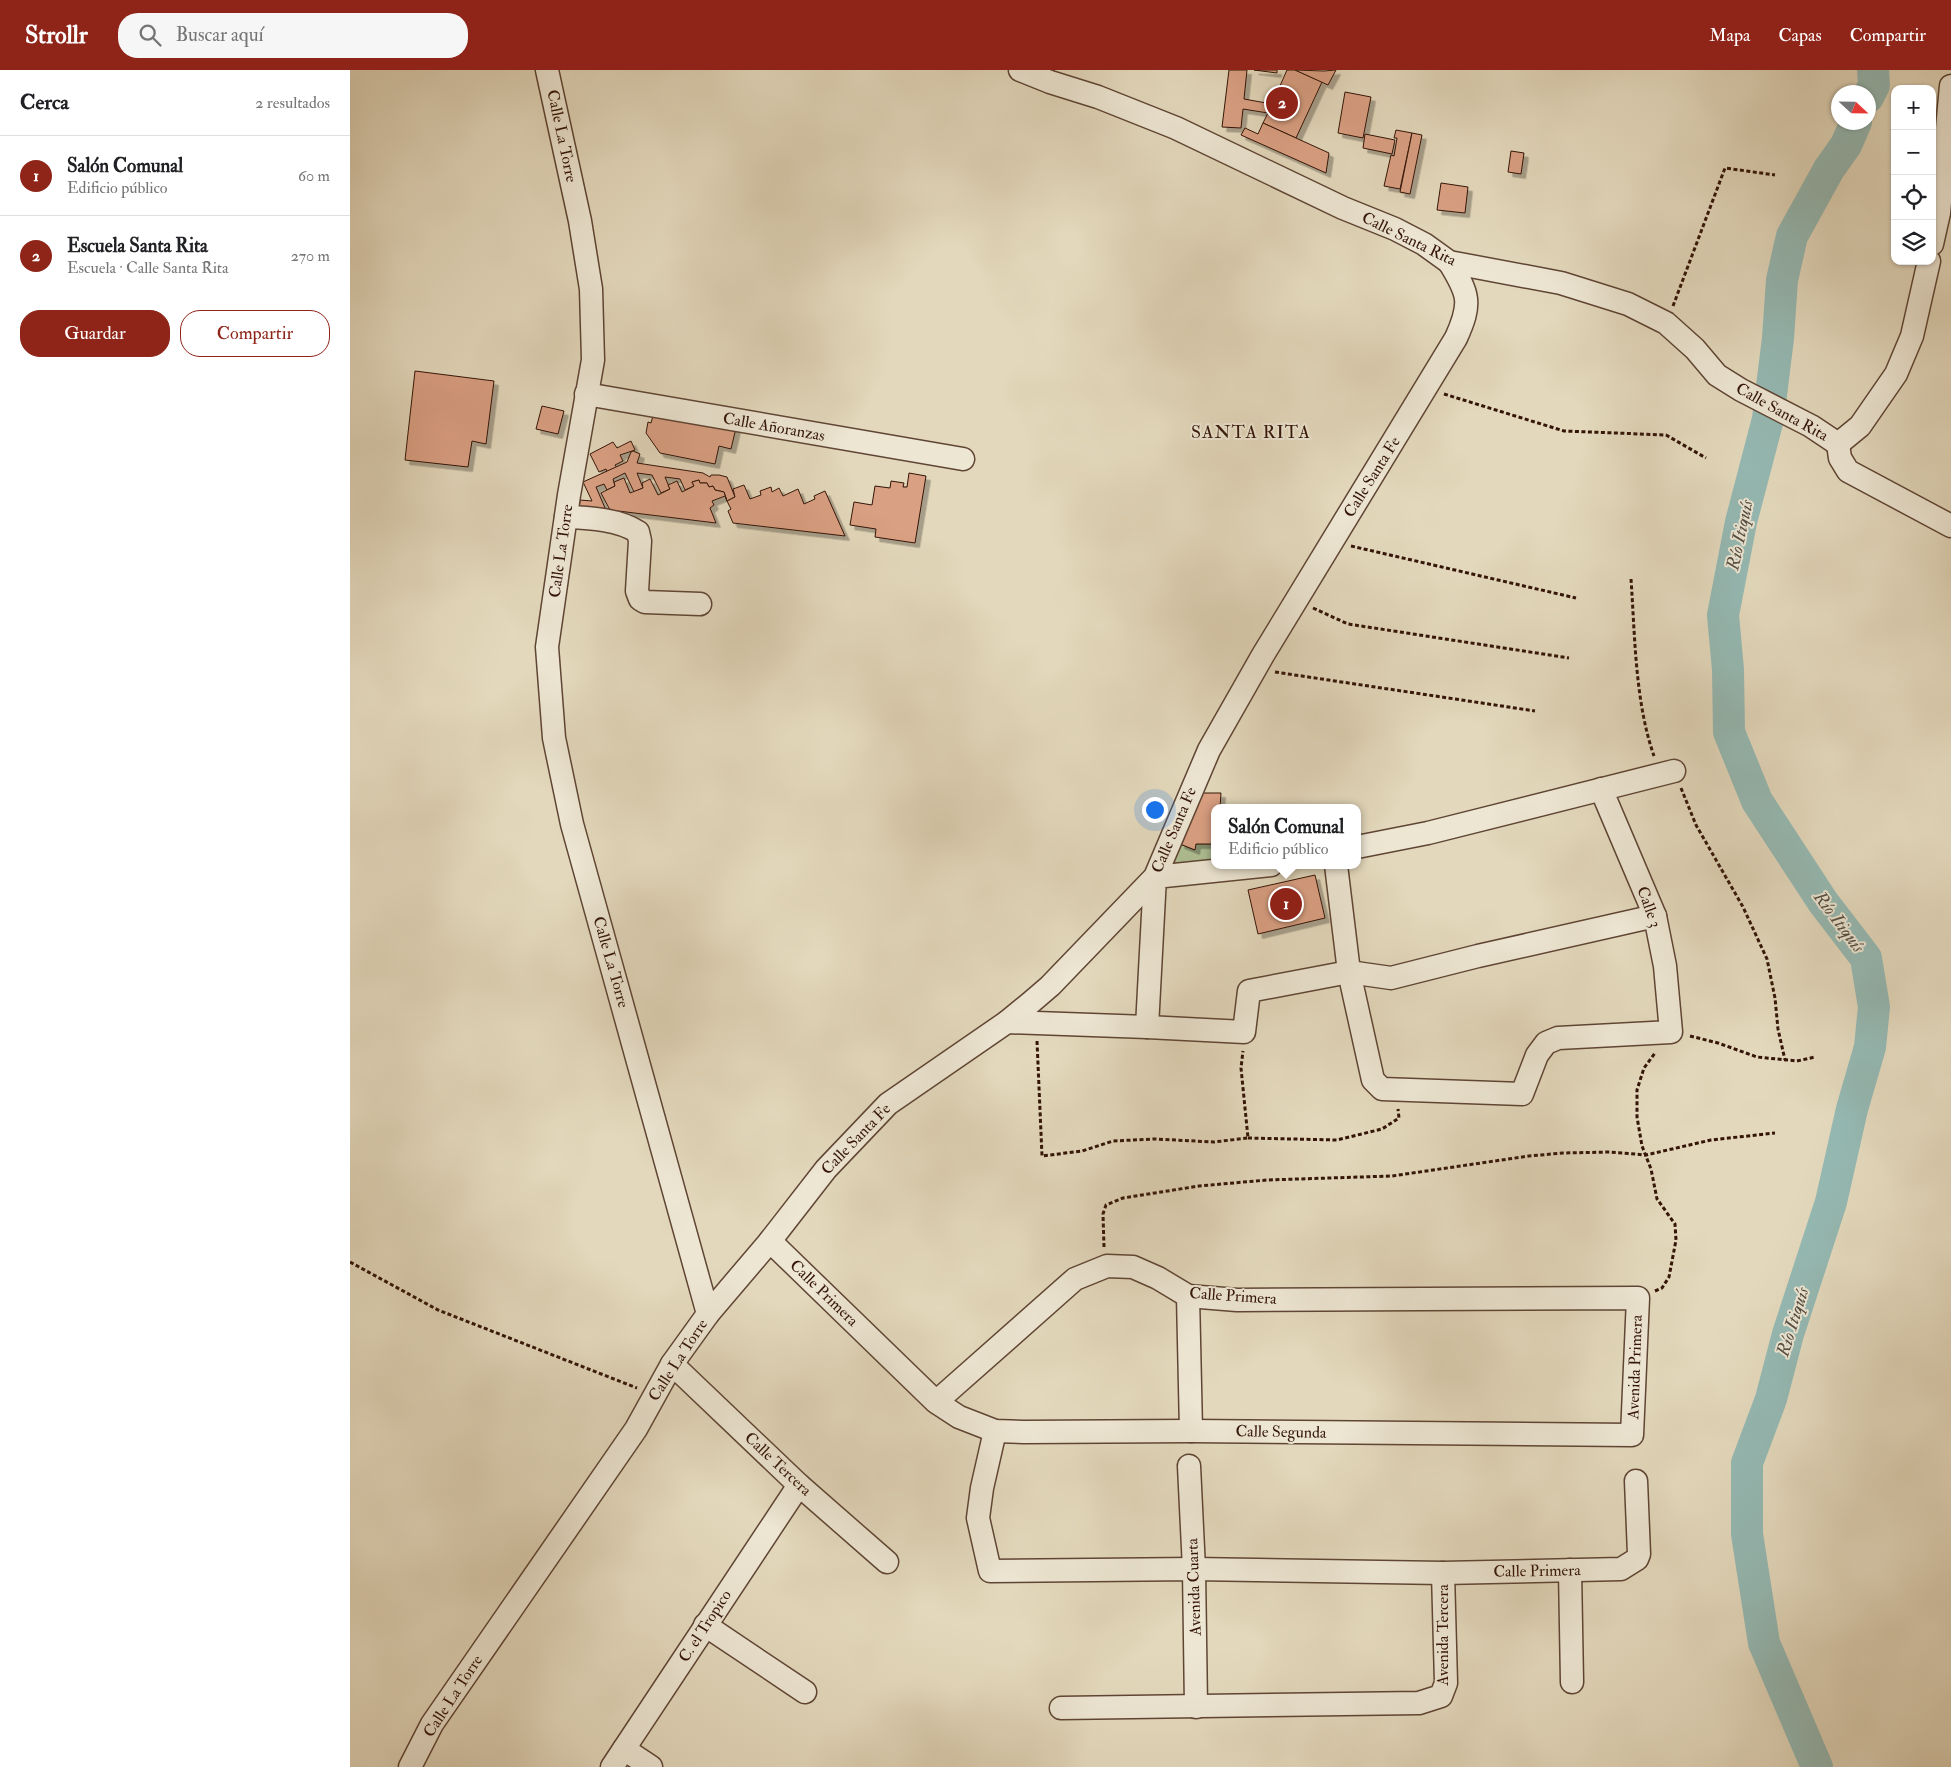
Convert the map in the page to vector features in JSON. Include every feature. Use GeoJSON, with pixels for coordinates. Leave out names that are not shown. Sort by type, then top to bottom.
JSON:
{"type":"FeatureCollection","features":[{"type":"Feature","properties":{"kind":"street","name":"Calle La Torre"},"geometry":{"type":"LineString","coordinates":[[410,1767],[432,1724],[636,1428],[672,1364],[708,1314],[572,824],[554,738],[547,647],[566,517],[593,360],[591,289],[580,221],[547,70]]}},
{"type":"Feature","properties":{"kind":"street","name":"Calle Santa Rita"},"geometry":{"type":"LineString","coordinates":[[1020,70],[1050,82],[1098,97],[1176,128],[1343,208],[1395,229],[1424,244],[1449,262],[1561,283],[1628,304],[1666,323],[1695,349],[1717,374],[1741,390],[1811,426],[1838,444]]}},
{"type":"Feature","properties":{"kind":"street"},"geometry":{"type":"LineString","coordinates":[[1936,226],[1939,213],[1951,86]]}},
{"type":"Feature","properties":{"kind":"street","name":"Calle Santa Fe"},"geometry":{"type":"LineString","coordinates":[[708,1314],[770,1241],[826,1169],[888,1104],[1007,1022],[1050,986],[1155,877],[1209,750],[1331,542],[1456,338],[1467,310],[1467,298],[1461,281],[1449,262]]}},
{"type":"Feature","properties":{"kind":"street"},"geometry":{"type":"LineString","coordinates":[[1927,265],[1912,336],[1896,374],[1860,426],[1838,444],[1840,458],[1848,471],[1951,526]]}},
{"type":"Feature","properties":{"kind":"street","name":"Calle Añoranzas"},"geometry":{"type":"LineString","coordinates":[[586,394],[963,459]]}},
{"type":"Feature","properties":{"kind":"street"},"geometry":{"type":"LineString","coordinates":[[566,517],[628,525],[638,532],[640,541],[637,591],[640,599],[645,602],[700,604]]}},
{"type":"Feature","properties":{"kind":"street"},"geometry":{"type":"LineString","coordinates":[[1361,847],[1428,833],[1667,773]]}},
{"type":"Feature","properties":{"kind":"street","name":"Calle 3"},"geometry":{"type":"LineString","coordinates":[[1601,789],[1656,916],[1665,966],[1671,1032]]}},
{"type":"Feature","properties":{"kind":"street"},"geometry":{"type":"LineString","coordinates":[[1147,1026],[1155,877],[1232,869]]}},
{"type":"Feature","properties":{"kind":"street"},"geometry":{"type":"LineString","coordinates":[[1337,869],[1350,972],[1373,1080],[1382,1089],[1522,1094],[1537,1055],[1546,1043],[1558,1038],[1671,1032]]}},
{"type":"Feature","properties":{"kind":"street"},"geometry":{"type":"LineString","coordinates":[[1007,1022],[1147,1026],[1244,1032],[1249,991],[1350,972],[1391,978],[1478,956],[1656,916]]}},
{"type":"Feature","properties":{"kind":"street","name":"Calle Primera"},"geometry":{"type":"LineString","coordinates":[[770,1241],[936,1402],[1075,1279],[1107,1266],[1133,1267],[1158,1278],[1188,1296],[1237,1300],[1638,1298]]}},
{"type":"Feature","properties":{"kind":"street"},"geometry":{"type":"LineString","coordinates":[[1188,1296],[1191,1431]]}},
{"type":"Feature","properties":{"kind":"street","name":"Avenida Primera"},"geometry":{"type":"LineString","coordinates":[[1632,1435],[1638,1298]]}},
{"type":"Feature","properties":{"kind":"street","name":"Calle Tercera"},"geometry":{"type":"LineString","coordinates":[[672,1364],[799,1484],[887,1562]]}},
{"type":"Feature","properties":{"kind":"street","name":"Calle Segunda"},"geometry":{"type":"LineString","coordinates":[[936,1402],[959,1417],[995,1430],[1024,1432],[1191,1431],[1632,1435]]}},
{"type":"Feature","properties":{"kind":"street","name":"Calle Primera"},"geometry":{"type":"LineString","coordinates":[[995,1430],[982,1488],[978,1518],[990,1571],[1194,1569],[1443,1573],[1621,1568],[1631,1561],[1637,1560],[1639,1554],[1636,1481]]}},
{"type":"Feature","properties":{"kind":"street","name":"Avenida Cuarta"},"geometry":{"type":"LineString","coordinates":[[1189,1466],[1194,1569],[1196,1707]]}},
{"type":"Feature","properties":{"kind":"street","name":"C. el Tropico"},"geometry":{"type":"LineString","coordinates":[[612,1767],[799,1484]]}},
{"type":"Feature","properties":{"kind":"street"},"geometry":{"type":"LineString","coordinates":[[1570,1570],[1572,1682]]}},
{"type":"Feature","properties":{"kind":"street","name":"Avenida Tercera"},"geometry":{"type":"LineString","coordinates":[[1196,1707],[1419,1703],[1442,1696],[1446,1683],[1443,1573]]}},
{"type":"Feature","properties":{"kind":"street"},"geometry":{"type":"LineString","coordinates":[[706,1625],[805,1692]]}},
{"type":"Feature","properties":{"kind":"street"},"geometry":{"type":"LineString","coordinates":[[1062,1708],[1196,1707]]}},
{"type":"Feature","properties":{"kind":"street"},"geometry":{"type":"LineString","coordinates":[[624,1749],[651,1767]]}},
{"type":"Feature","properties":{"kind":"path"},"geometry":{"type":"LineString","coordinates":[[1666,323],[1725,168],[1775,175]]}},
{"type":"Feature","properties":{"kind":"path"},"geometry":{"type":"LineString","coordinates":[[1426,389],[1564,431],[1666,435],[1706,458]]}},
{"type":"Feature","properties":{"kind":"path"},"geometry":{"type":"LineString","coordinates":[[1331,542],[1576,598]]}},
{"type":"Feature","properties":{"kind":"path"},"geometry":{"type":"LineString","coordinates":[[1631,579],[1636,653],[1649,741],[1743,906],[1767,959],[1785,1060]]}},
{"type":"Feature","properties":{"kind":"path"},"geometry":{"type":"LineString","coordinates":[[1297,601],[1348,624],[1569,658]]}},
{"type":"Feature","properties":{"kind":"path"},"geometry":{"type":"LineString","coordinates":[[1255,669],[1535,711]]}},
{"type":"Feature","properties":{"kind":"path"},"geometry":{"type":"LineString","coordinates":[[1037,1023],[1042,1156],[1082,1152],[1113,1141],[1155,1139],[1214,1142],[1248,1138],[1337,1140],[1382,1128],[1399,1118],[1398,1107],[1382,1089]]}},
{"type":"Feature","properties":{"kind":"path"},"geometry":{"type":"LineString","coordinates":[[1244,1032],[1241,1068],[1248,1138]]}},
{"type":"Feature","properties":{"kind":"path"},"geometry":{"type":"LineString","coordinates":[[1638,1298],[1662,1288],[1669,1277],[1676,1240],[1674,1224],[1657,1199],[1651,1168],[1642,1146],[1637,1117],[1637,1090],[1644,1068],[1671,1032],[1718,1043],[1757,1057],[1797,1061],[1815,1057]]}},
{"type":"Feature","properties":{"kind":"path"},"geometry":{"type":"LineString","coordinates":[[1107,1266],[1102,1231],[1103,1214],[1106,1205],[1123,1198],[1199,1186],[1267,1180],[1392,1176],[1529,1156],[1563,1153],[1610,1152],[1646,1155],[1711,1140],[1774,1133]]}},
{"type":"Feature","properties":{"kind":"path"},"geometry":{"type":"LineString","coordinates":[[350,1262],[438,1310],[654,1394]]}},
{"type":"Feature","properties":{"kind":"green space"},"geometry":{"type":"Polygon","coordinates":[[[1180,844],[1194,850],[1196,844],[1211,844],[1211,863],[1172,863],[1180,844]]]}},
{"type":"Feature","properties":{"kind":"building"},"geometry":{"type":"Polygon","coordinates":[[[1229,70],[1247,70],[1244,99],[1272,104],[1287,70],[1295,70],[1322,82],[1296,138],[1263,123],[1268,113],[1243,109],[1241,128],[1222,127],[1229,70]]]}},
{"type":"Feature","properties":{"kind":"building"},"geometry":{"type":"Polygon","coordinates":[[[1254,70],[1277,70],[1277,73],[1254,70]]]}},
{"type":"Feature","properties":{"kind":"building"},"geometry":{"type":"Polygon","coordinates":[[[1295,70],[1324,71],[1336,70],[1328,85],[1295,70]]]}},
{"type":"Feature","properties":{"kind":"building"},"geometry":{"type":"Polygon","coordinates":[[[1345,92],[1371,97],[1363,138],[1338,133],[1345,92]]]}},
{"type":"Feature","properties":{"kind":"building"},"geometry":{"type":"Polygon","coordinates":[[[1263,123],[1329,153],[1326,173],[1241,135],[1245,128],[1258,134],[1263,123]]]}},
{"type":"Feature","properties":{"kind":"building"},"geometry":{"type":"Polygon","coordinates":[[[1396,130],[1412,133],[1400,189],[1384,186],[1391,155],[1394,156],[1397,138],[1394,138],[1396,130]]]}},
{"type":"Feature","properties":{"kind":"building"},"geometry":{"type":"Polygon","coordinates":[[[1412,133],[1422,135],[1410,194],[1400,192],[1412,133]]]}},
{"type":"Feature","properties":{"kind":"building"},"geometry":{"type":"Polygon","coordinates":[[[1365,134],[1395,140],[1392,154],[1363,148],[1365,134]]]}},
{"type":"Feature","properties":{"kind":"building"},"geometry":{"type":"Polygon","coordinates":[[[1511,151],[1524,153],[1521,174],[1508,172],[1511,151]]]}},
{"type":"Feature","properties":{"kind":"building"},"geometry":{"type":"Polygon","coordinates":[[[1441,183],[1468,187],[1465,213],[1437,210],[1441,183]]]}},
{"type":"Feature","properties":{"kind":"building"},"geometry":{"type":"Polygon","coordinates":[[[415,371],[494,381],[486,444],[472,441],[468,467],[405,460],[415,371]]]}},
{"type":"Feature","properties":{"kind":"building"},"geometry":{"type":"Polygon","coordinates":[[[542,406],[564,411],[558,434],[536,429],[542,406]]]}},
{"type":"Feature","properties":{"kind":"building"},"geometry":{"type":"Polygon","coordinates":[[[654,412],[736,428],[731,449],[719,446],[715,464],[660,453],[646,433],[648,422],[651,423],[654,412]]]}},
{"type":"Feature","properties":{"kind":"building"},"geometry":{"type":"Polygon","coordinates":[[[631,441],[635,450],[620,455],[623,461],[615,465],[617,468],[607,472],[606,469],[599,472],[590,454],[613,442],[617,448],[631,441]]]}},
{"type":"Feature","properties":{"kind":"building"},"geometry":{"type":"Polygon","coordinates":[[[633,451],[640,454],[637,463],[703,473],[710,477],[711,475],[719,475],[727,477],[735,497],[727,501],[724,492],[715,490],[713,486],[709,487],[707,483],[700,483],[699,480],[692,482],[694,486],[685,490],[680,479],[665,477],[670,489],[661,493],[652,475],[637,473],[643,488],[634,492],[625,473],[613,479],[615,486],[607,490],[604,484],[596,487],[605,508],[596,512],[579,510],[580,500],[592,501],[583,482],[627,462],[633,451]]]}},
{"type":"Feature","properties":{"kind":"building"},"geometry":{"type":"Polygon","coordinates":[[[909,473],[926,476],[915,543],[875,537],[876,529],[850,525],[854,502],[872,505],[875,486],[890,488],[891,481],[904,483],[903,487],[907,487],[909,473]]]}},
{"type":"Feature","properties":{"kind":"building"},"geometry":{"type":"Polygon","coordinates":[[[624,478],[630,493],[643,488],[642,483],[650,479],[658,495],[670,489],[668,485],[677,481],[682,492],[694,486],[692,482],[699,480],[700,483],[707,483],[709,487],[713,486],[715,490],[724,492],[727,501],[725,496],[712,501],[714,505],[710,508],[716,523],[610,510],[601,493],[615,486],[614,482],[624,478]]]}},
{"type":"Feature","properties":{"kind":"building"},"geometry":{"type":"Polygon","coordinates":[[[744,485],[750,499],[761,495],[760,491],[771,487],[772,492],[779,488],[783,496],[798,489],[804,504],[815,499],[814,496],[825,491],[845,536],[733,523],[728,511],[731,509],[727,501],[735,497],[733,489],[744,485]]]}},
{"type":"Feature","properties":{"kind":"building"},"geometry":{"type":"Polygon","coordinates":[[[1202,793],[1221,793],[1220,804],[1211,804],[1211,844],[1196,844],[1195,850],[1180,844],[1202,793]]]}},
{"type":"Feature","properties":{"kind":"building"},"geometry":{"type":"Polygon","coordinates":[[[1315,875],[1325,918],[1258,934],[1248,890],[1315,875]]]}},
{"type":"Feature","properties":{"kind":"waterway","name":"Río Itiquís"},"geometry":{"type":"LineString","coordinates":[[1873,70],[1874,85]]}},
{"type":"Feature","properties":{"kind":"waterway","name":"Río Itiquís"},"geometry":{"type":"LineString","coordinates":[[1817,1767],[1764,1643],[1747,1534],[1747,1463],[1771,1399],[1788,1334],[1831,1202],[1852,1109],[1870,1047],[1874,1007],[1866,958],[1823,902],[1757,801],[1729,732],[1728,670],[1723,615],[1741,522],[1768,419],[1778,338],[1782,280],[1792,236],[1829,169],[1846,145],[1853,130]]}},
{"type":"Feature","properties":{"kind":"place","name":"Escuela Santa Rita"},"geometry":{"type":"Point","coordinates":[1282,103]}},
{"type":"Feature","properties":{"kind":"place","name":"Salón Comunal"},"geometry":{"type":"Point","coordinates":[1286,904]}},
{"type":"Feature","properties":{"kind":"district","name":"SANTA RITA"},"geometry":{"type":"Point","coordinates":[1251,432]}}]}
